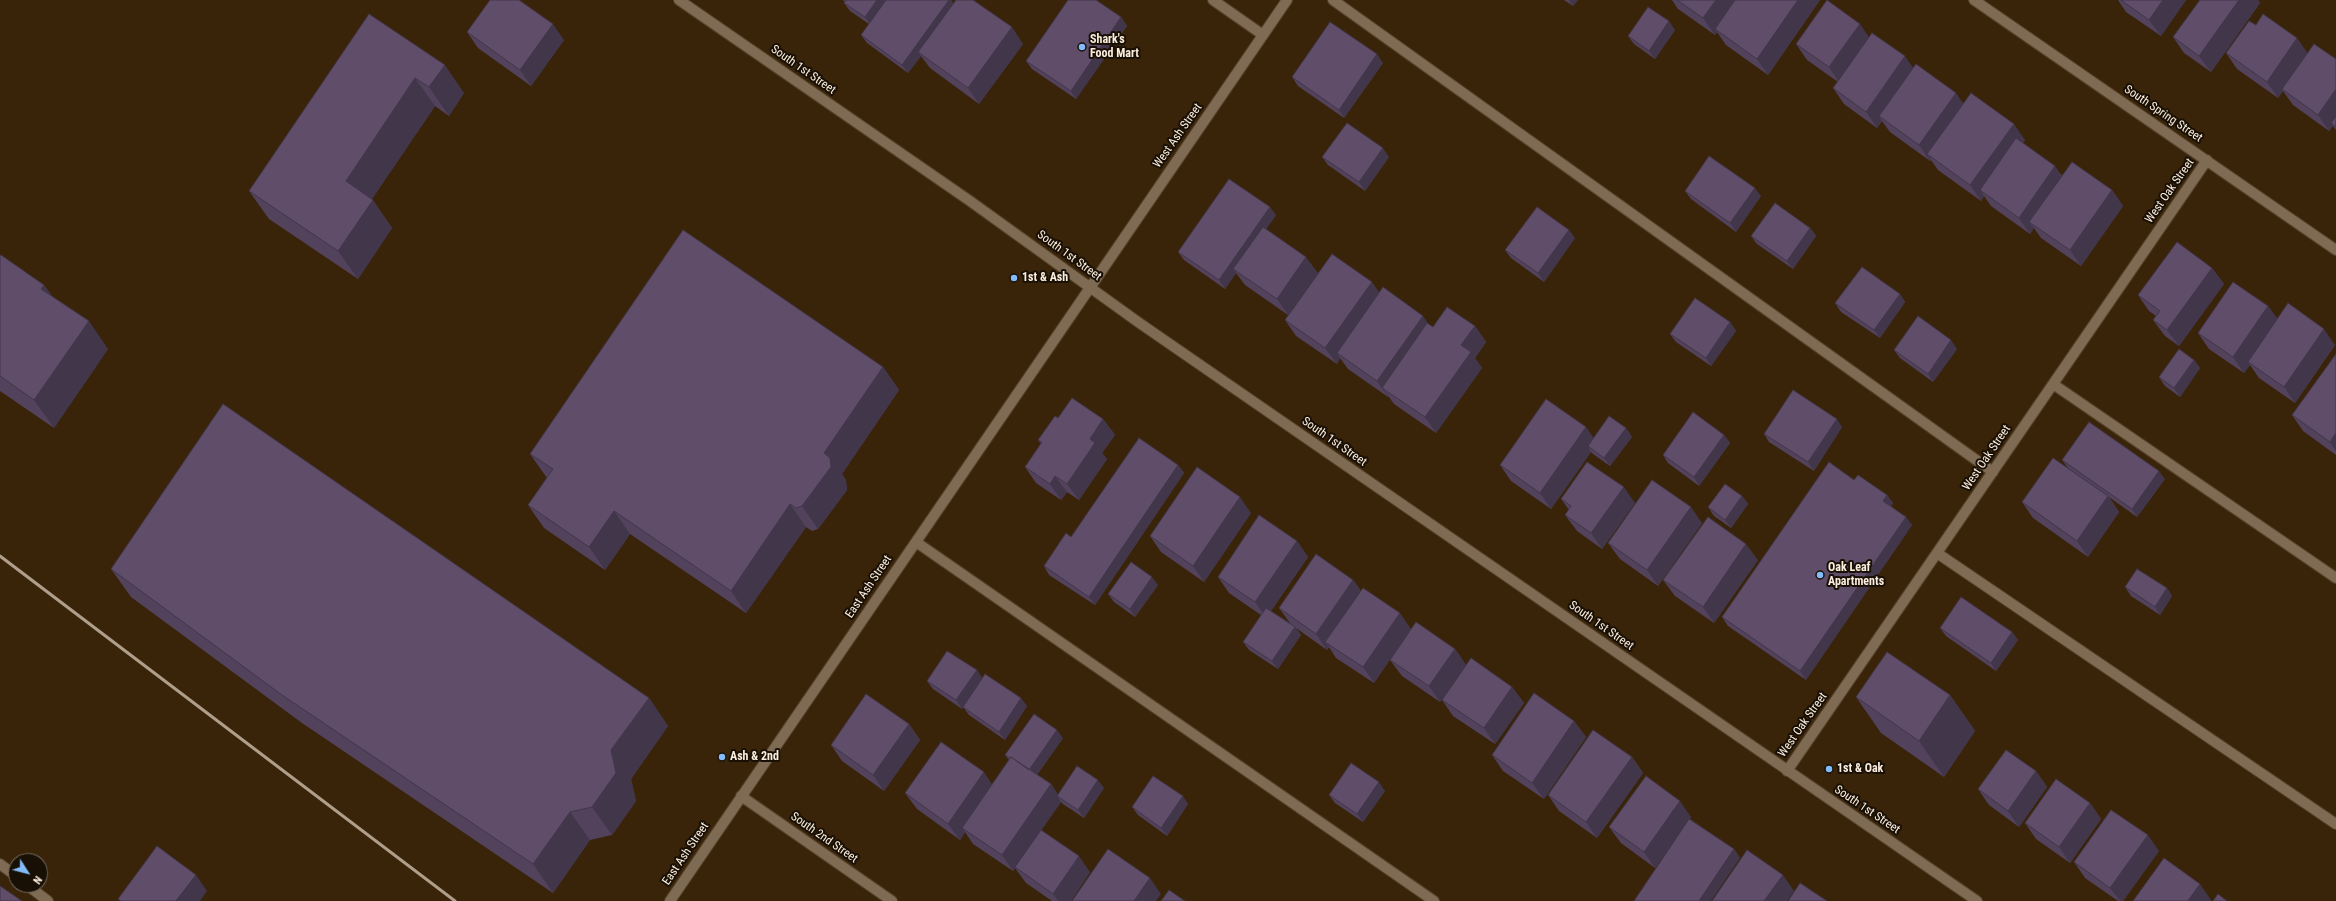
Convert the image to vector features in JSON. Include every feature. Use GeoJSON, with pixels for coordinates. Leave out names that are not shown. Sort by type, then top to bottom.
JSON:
{"type":"FeatureCollection","features":[{"type":"Feature","properties":{"kind":"street","name":"South 1st Street"},"geometry":{"type":"LineString","coordinates":[[679,0],[970,201],[1138,322],[1977,901]]}},
{"type":"Feature","properties":{"kind":"street"},"geometry":{"type":"LineString","coordinates":[[1213,0],[1263,36]]}},
{"type":"Feature","properties":{"kind":"street","name":"West Ash Street"},"geometry":{"type":"LineString","coordinates":[[1090,287],[1287,0]]}},
{"type":"Feature","properties":{"kind":"street"},"geometry":{"type":"LineString","coordinates":[[1333,0],[1993,472]]}},
{"type":"Feature","properties":{"kind":"street","name":"South Spring Street"},"geometry":{"type":"LineString","coordinates":[[1974,0],[2336,250]]}},
{"type":"Feature","properties":{"kind":"street","name":"West Oak Street"},"geometry":{"type":"LineString","coordinates":[[1787,771],[2207,160]]}},
{"type":"Feature","properties":{"kind":"street","name":"East Ash Street"},"geometry":{"type":"LineString","coordinates":[[670,901],[1090,287]]}},
{"type":"Feature","properties":{"kind":"street"},"geometry":{"type":"LineString","coordinates":[[2053,384],[2336,578]]}},
{"type":"Feature","properties":{"kind":"street"},"geometry":{"type":"LineString","coordinates":[[916,542],[1434,901]]}},
{"type":"Feature","properties":{"kind":"street"},"geometry":{"type":"LineString","coordinates":[[1937,553],[2336,824]]}},
{"type":"Feature","properties":{"kind":"street","name":"South 2nd Street"},"geometry":{"type":"LineString","coordinates":[[741,796],[892,901]]}},
{"type":"Feature","properties":{"kind":"street"},"geometry":{"type":"LineString","coordinates":[[38,893],[48,901]]}},
{"type":"Feature","properties":{"kind":"building"},"geometry":{"type":"Polygon","coordinates":[[[490,0],[519,0],[553,24],[520,70],[467,32],[490,0]]]}},
{"type":"Feature","properties":{"kind":"building"},"geometry":{"type":"Polygon","coordinates":[[[846,0],[877,0],[865,17],[844,3],[846,0]]]}},
{"type":"Feature","properties":{"kind":"building"},"geometry":{"type":"Polygon","coordinates":[[[886,0],[949,0],[902,65],[861,35],[886,0]]]}},
{"type":"Feature","properties":{"kind":"building"},"geometry":{"type":"Polygon","coordinates":[[[956,0],[973,0],[1012,27],[968,88],[918,52],[956,0]]]}},
{"type":"Feature","properties":{"kind":"building"},"geometry":{"type":"Polygon","coordinates":[[[1068,0],[1096,0],[1121,17],[1071,91],[1026,61],[1068,0]]]}},
{"type":"Feature","properties":{"kind":"building"},"geometry":{"type":"Polygon","coordinates":[[[1677,0],[1716,0],[1703,18],[1677,0]]]}},
{"type":"Feature","properties":{"kind":"building"},"geometry":{"type":"Polygon","coordinates":[[[1735,0],[1798,0],[1757,59],[1715,29],[1735,0]]]}},
{"type":"Feature","properties":{"kind":"building"},"geometry":{"type":"Polygon","coordinates":[[[1827,0],[1860,24],[1829,67],[1796,44],[1827,0]]]}},
{"type":"Feature","properties":{"kind":"building"},"geometry":{"type":"Polygon","coordinates":[[[2121,0],[2163,0],[2149,20],[2121,0]]]}},
{"type":"Feature","properties":{"kind":"building"},"geometry":{"type":"Polygon","coordinates":[[[2200,0],[2239,0],[2199,56],[2173,37],[2200,0]]]}},
{"type":"Feature","properties":{"kind":"building"},"geometry":{"type":"Polygon","coordinates":[[[1648,7],[1669,21],[1649,51],[1628,36],[1648,7]]]}},
{"type":"Feature","properties":{"kind":"building"},"geometry":{"type":"Polygon","coordinates":[[[369,14],[445,65],[429,87],[415,78],[346,181],[373,200],[338,251],[249,191],[369,14]]]}},
{"type":"Feature","properties":{"kind":"building"},"geometry":{"type":"Polygon","coordinates":[[[2263,14],[2297,38],[2267,82],[2226,53],[2249,21],[2256,25],[2263,14]]]}},
{"type":"Feature","properties":{"kind":"building"},"geometry":{"type":"Polygon","coordinates":[[[1330,22],[1377,54],[1339,110],[1292,77],[1330,22]]]}},
{"type":"Feature","properties":{"kind":"building"},"geometry":{"type":"Polygon","coordinates":[[[1872,33],[1905,56],[1866,112],[1833,88],[1872,33]]]}},
{"type":"Feature","properties":{"kind":"building"},"geometry":{"type":"Polygon","coordinates":[[[2314,44],[2336,59],[2336,89],[2318,115],[2282,89],[2314,44]]]}},
{"type":"Feature","properties":{"kind":"building"},"geometry":{"type":"Polygon","coordinates":[[[1916,64],[1956,93],[1919,145],[1879,116],[1916,64]]]}},
{"type":"Feature","properties":{"kind":"building"},"geometry":{"type":"Polygon","coordinates":[[[1971,93],[2014,124],[1970,185],[1927,154],[1971,93]]]}},
{"type":"Feature","properties":{"kind":"building"},"geometry":{"type":"Polygon","coordinates":[[[2336,116],[2336,127],[2331,123],[2336,116]]]}},
{"type":"Feature","properties":{"kind":"building"},"geometry":{"type":"Polygon","coordinates":[[[1347,123],[1383,148],[1359,182],[1322,157],[1347,123]]]}},
{"type":"Feature","properties":{"kind":"building"},"geometry":{"type":"Polygon","coordinates":[[[2016,138],[2055,166],[2019,218],[1980,190],[2016,138]]]}},
{"type":"Feature","properties":{"kind":"building"},"geometry":{"type":"Polygon","coordinates":[[[1709,156],[1755,188],[1730,223],[1685,191],[1709,156]]]}},
{"type":"Feature","properties":{"kind":"building"},"geometry":{"type":"Polygon","coordinates":[[[2072,162],[2112,190],[2070,250],[2029,222],[2072,162]]]}},
{"type":"Feature","properties":{"kind":"building"},"geometry":{"type":"Polygon","coordinates":[[[1229,179],[1270,207],[1219,280],[1178,252],[1229,179]]]}},
{"type":"Feature","properties":{"kind":"building"},"geometry":{"type":"Polygon","coordinates":[[[1775,203],[1810,228],[1787,261],[1751,236],[1775,203]]]}},
{"type":"Feature","properties":{"kind":"building"},"geometry":{"type":"Polygon","coordinates":[[[1537,207],[1569,230],[1538,273],[1505,250],[1537,207]]]}},
{"type":"Feature","properties":{"kind":"building"},"geometry":{"type":"Polygon","coordinates":[[[1263,227],[1306,257],[1277,299],[1233,269],[1263,227]]]}},
{"type":"Feature","properties":{"kind":"building"},"geometry":{"type":"Polygon","coordinates":[[[683,230],[883,367],[824,453],[830,458],[831,467],[802,506],[796,508],[790,504],[731,591],[614,511],[589,547],[528,505],[553,469],[530,454],[683,230]]]}},
{"type":"Feature","properties":{"kind":"building"},"geometry":{"type":"Polygon","coordinates":[[[2177,242],[2212,268],[2167,330],[2153,320],[2160,311],[2138,295],[2177,242]]]}},
{"type":"Feature","properties":{"kind":"building"},"geometry":{"type":"Polygon","coordinates":[[[1332,254],[1372,282],[1325,348],[1285,320],[1332,254]]]}},
{"type":"Feature","properties":{"kind":"building"},"geometry":{"type":"Polygon","coordinates":[[[1,255],[44,285],[41,289],[89,321],[34,400],[0,376],[1,255]]]}},
{"type":"Feature","properties":{"kind":"building"},"geometry":{"type":"Polygon","coordinates":[[[1862,267],[1900,294],[1874,330],[1835,303],[1862,267]]]}},
{"type":"Feature","properties":{"kind":"building"},"geometry":{"type":"Polygon","coordinates":[[[2233,282],[2268,306],[2233,357],[2198,333],[2233,282]]]}},
{"type":"Feature","properties":{"kind":"building"},"geometry":{"type":"Polygon","coordinates":[[[1383,287],[1423,316],[1377,381],[1337,353],[1383,287]]]}},
{"type":"Feature","properties":{"kind":"building"},"geometry":{"type":"Polygon","coordinates":[[[1695,298],[1730,322],[1706,358],[1670,334],[1695,298]]]}},
{"type":"Feature","properties":{"kind":"building"},"geometry":{"type":"Polygon","coordinates":[[[2288,303],[2324,329],[2284,387],[2248,362],[2288,303]]]}},
{"type":"Feature","properties":{"kind":"building"},"geometry":{"type":"Polygon","coordinates":[[[1447,307],[1475,326],[1461,345],[1471,352],[1425,417],[1382,388],[1427,323],[1433,327],[1447,307]]]}},
{"type":"Feature","properties":{"kind":"building"},"geometry":{"type":"Polygon","coordinates":[[[1918,316],[1951,340],[1928,374],[1894,350],[1918,316]]]}},
{"type":"Feature","properties":{"kind":"building"},"geometry":{"type":"Polygon","coordinates":[[[2179,349],[2194,360],[2174,388],[2159,377],[2179,349]]]}},
{"type":"Feature","properties":{"kind":"building"},"geometry":{"type":"Polygon","coordinates":[[[2336,354],[2336,433],[2330,442],[2292,415],[2336,354]]]}},
{"type":"Feature","properties":{"kind":"building"},"geometry":{"type":"Polygon","coordinates":[[[1793,390],[1837,419],[1808,462],[1764,434],[1793,390]]]}},
{"type":"Feature","properties":{"kind":"building"},"geometry":{"type":"Polygon","coordinates":[[[1072,398],[1103,419],[1090,439],[1095,443],[1067,484],[1055,476],[1050,484],[1025,467],[1042,442],[1038,440],[1055,416],[1058,418],[1072,398]]]}},
{"type":"Feature","properties":{"kind":"building"},"geometry":{"type":"Polygon","coordinates":[[[1546,399],[1586,427],[1540,493],[1500,465],[1546,399]]]}},
{"type":"Feature","properties":{"kind":"building"},"geometry":{"type":"Polygon","coordinates":[[[223,404],[649,698],[611,750],[616,773],[592,807],[570,812],[533,864],[282,695],[111,569],[223,404]]]}},
{"type":"Feature","properties":{"kind":"building"},"geometry":{"type":"Polygon","coordinates":[[[1693,412],[1724,435],[1694,477],[1663,455],[1693,412]]]}},
{"type":"Feature","properties":{"kind":"building"},"geometry":{"type":"Polygon","coordinates":[[[1609,416],[1626,428],[1604,458],[1588,446],[1609,416]]]}},
{"type":"Feature","properties":{"kind":"building"},"geometry":{"type":"Polygon","coordinates":[[[2089,422],[2159,471],[2132,509],[2062,460],[2089,422]]]}},
{"type":"Feature","properties":{"kind":"building"},"geometry":{"type":"Polygon","coordinates":[[[1139,438],[1178,465],[1089,597],[1044,566],[1066,533],[1071,537],[1139,438]]]}},
{"type":"Feature","properties":{"kind":"building"},"geometry":{"type":"Polygon","coordinates":[[[2053,458],[2108,496],[2077,541],[2022,502],[2053,458]]]}},
{"type":"Feature","properties":{"kind":"building"},"geometry":{"type":"Polygon","coordinates":[[[1587,462],[1624,487],[1591,533],[1565,515],[1571,506],[1561,499],[1587,462]]]}},
{"type":"Feature","properties":{"kind":"building","name":"Oak Leaf Apartments"},"geometry":{"type":"Polygon","coordinates":[[[1829,462],[1854,480],[1858,475],[1887,495],[1883,501],[1906,517],[1800,671],[1722,617],[1829,462]]]}},
{"type":"Feature","properties":{"kind":"building"},"geometry":{"type":"Polygon","coordinates":[[[1197,467],[1240,497],[1193,566],[1150,536],[1197,467]]]}},
{"type":"Feature","properties":{"kind":"building"},"geometry":{"type":"Polygon","coordinates":[[[1652,480],[1691,507],[1647,570],[1608,543],[1652,480]]]}},
{"type":"Feature","properties":{"kind":"building"},"geometry":{"type":"Polygon","coordinates":[[[1725,484],[1742,496],[1725,520],[1708,507],[1725,484]]]}},
{"type":"Feature","properties":{"kind":"building"},"geometry":{"type":"Polygon","coordinates":[[[1259,515],[1297,541],[1255,602],[1218,577],[1259,515]]]}},
{"type":"Feature","properties":{"kind":"building"},"geometry":{"type":"Polygon","coordinates":[[[1708,517],[1746,544],[1703,607],[1663,580],[1708,517]]]}},
{"type":"Feature","properties":{"kind":"building"},"geometry":{"type":"Polygon","coordinates":[[[1316,554],[1353,580],[1316,634],[1279,608],[1316,554]]]}},
{"type":"Feature","properties":{"kind":"building"},"geometry":{"type":"Polygon","coordinates":[[[1131,562],[1152,577],[1130,609],[1108,594],[1131,562]]]}},
{"type":"Feature","properties":{"kind":"building"},"geometry":{"type":"Polygon","coordinates":[[[2137,569],[2167,588],[2155,607],[2125,587],[2137,569]]]}},
{"type":"Feature","properties":{"kind":"building"},"geometry":{"type":"Polygon","coordinates":[[[1363,588],[1400,613],[1363,667],[1325,642],[1363,588]]]}},
{"type":"Feature","properties":{"kind":"building"},"geometry":{"type":"Polygon","coordinates":[[[1961,597],[2012,632],[1991,663],[1940,628],[1961,597]]]}},
{"type":"Feature","properties":{"kind":"building"},"geometry":{"type":"Polygon","coordinates":[[[1266,608],[1295,627],[1272,661],[1243,642],[1266,608]]]}},
{"type":"Feature","properties":{"kind":"building"},"geometry":{"type":"Polygon","coordinates":[[[1416,622],[1455,649],[1429,686],[1390,660],[1416,622]]]}},
{"type":"Feature","properties":{"kind":"building"},"geometry":{"type":"Polygon","coordinates":[[[947,651],[977,670],[956,700],[927,681],[947,651]]]}},
{"type":"Feature","properties":{"kind":"building"},"geometry":{"type":"Polygon","coordinates":[[[1887,652],[1950,695],[1919,741],[1856,697],[1887,652]]]}},
{"type":"Feature","properties":{"kind":"building"},"geometry":{"type":"Polygon","coordinates":[[[1471,658],[1512,687],[1484,728],[1442,700],[1471,658]]]}},
{"type":"Feature","properties":{"kind":"building"},"geometry":{"type":"Polygon","coordinates":[[[985,674],[1021,698],[999,732],[963,707],[985,674]]]}},
{"type":"Feature","properties":{"kind":"building"},"geometry":{"type":"Polygon","coordinates":[[[1534,693],[1574,721],[1532,783],[1492,755],[1534,693]]]}},
{"type":"Feature","properties":{"kind":"building"},"geometry":{"type":"Polygon","coordinates":[[[866,694],[909,724],[873,775],[831,745],[866,694]]]}},
{"type":"Feature","properties":{"kind":"building"},"geometry":{"type":"Polygon","coordinates":[[[1034,714],[1057,730],[1029,770],[1011,757],[1010,758],[1005,755],[1034,714]]]}},
{"type":"Feature","properties":{"kind":"building"},"geometry":{"type":"Polygon","coordinates":[[[1593,730],[1632,757],[1586,822],[1548,795],[1593,730]]]}},
{"type":"Feature","properties":{"kind":"building"},"geometry":{"type":"Polygon","coordinates":[[[941,742],[984,772],[948,824],[905,793],[941,742]]]}},
{"type":"Feature","properties":{"kind":"building"},"geometry":{"type":"Polygon","coordinates":[[[2006,750],[2036,771],[2008,811],[1978,789],[2006,750]]]}},
{"type":"Feature","properties":{"kind":"building"},"geometry":{"type":"Polygon","coordinates":[[[1011,757],[1051,784],[1002,855],[962,828],[1011,757]]]}},
{"type":"Feature","properties":{"kind":"building"},"geometry":{"type":"Polygon","coordinates":[[[1351,763],[1379,782],[1357,814],[1329,795],[1351,763]]]}},
{"type":"Feature","properties":{"kind":"building"},"geometry":{"type":"Polygon","coordinates":[[[1077,766],[1098,780],[1078,810],[1057,796],[1077,766]]]}},
{"type":"Feature","properties":{"kind":"building"},"geometry":{"type":"Polygon","coordinates":[[[1153,776],[1183,796],[1161,828],[1132,807],[1153,776]]]}},
{"type":"Feature","properties":{"kind":"building"},"geometry":{"type":"Polygon","coordinates":[[[1646,776],[1680,801],[1644,852],[1609,827],[1646,776]]]}},
{"type":"Feature","properties":{"kind":"building"},"geometry":{"type":"Polygon","coordinates":[[[2056,779],[2090,803],[2059,847],[2025,823],[2056,779]]]}},
{"type":"Feature","properties":{"kind":"building"},"geometry":{"type":"Polygon","coordinates":[[[2111,810],[2148,835],[2110,888],[2074,862],[2111,810]]]}},
{"type":"Feature","properties":{"kind":"building"},"geometry":{"type":"Polygon","coordinates":[[[1689,819],[1734,849],[1699,901],[1634,901],[1689,819]]]}},
{"type":"Feature","properties":{"kind":"building"},"geometry":{"type":"Polygon","coordinates":[[[1041,830],[1079,856],[1053,894],[1015,867],[1041,830]]]}},
{"type":"Feature","properties":{"kind":"building"},"geometry":{"type":"Polygon","coordinates":[[[157,846],[196,875],[176,901],[121,901],[118,899],[157,846]]]}},
{"type":"Feature","properties":{"kind":"building"},"geometry":{"type":"Polygon","coordinates":[[[1108,849],[1150,878],[1134,901],[1072,901],[1108,849]]]}},
{"type":"Feature","properties":{"kind":"building"},"geometry":{"type":"Polygon","coordinates":[[[1747,850],[1783,875],[1764,901],[1712,901],[1747,850]]]}},
{"type":"Feature","properties":{"kind":"building"},"geometry":{"type":"Polygon","coordinates":[[[2164,858],[2200,884],[2188,901],[2133,901],[2164,858]]]}},
{"type":"Feature","properties":{"kind":"building"},"geometry":{"type":"Polygon","coordinates":[[[1800,883],[1827,901],[1788,901],[1800,883]]]}},
{"type":"Feature","properties":{"kind":"building"},"geometry":{"type":"Polygon","coordinates":[[[0,886],[8,893],[22,901],[0,901],[0,886]]]}},
{"type":"Feature","properties":{"kind":"building"},"geometry":{"type":"Polygon","coordinates":[[[1169,890],[1185,901],[1161,901],[1169,890]]]}},
{"type":"Feature","properties":{"kind":"building"},"geometry":{"type":"Polygon","coordinates":[[[2218,894],[2227,901],[2213,901],[2218,894]]]}},
{"type":"Feature","properties":{"kind":"railway"},"geometry":{"type":"LineString","coordinates":[[0,556],[455,901]]}},
{"type":"Feature","properties":{"kind":"place","name":"Shark's Food Mart"},"geometry":{"type":"Point","coordinates":[1082,47]}},
{"type":"Feature","properties":{"kind":"place","name":"1st & Ash"},"geometry":{"type":"Point","coordinates":[1014,278]}},
{"type":"Feature","properties":{"kind":"place","name":"Oak Leaf Apartments"},"geometry":{"type":"Point","coordinates":[1820,575]}},
{"type":"Feature","properties":{"kind":"place","name":"Ash & 2nd"},"geometry":{"type":"Point","coordinates":[722,757]}},
{"type":"Feature","properties":{"kind":"place","name":"1st & Oak"},"geometry":{"type":"Point","coordinates":[1829,769]}}]}
